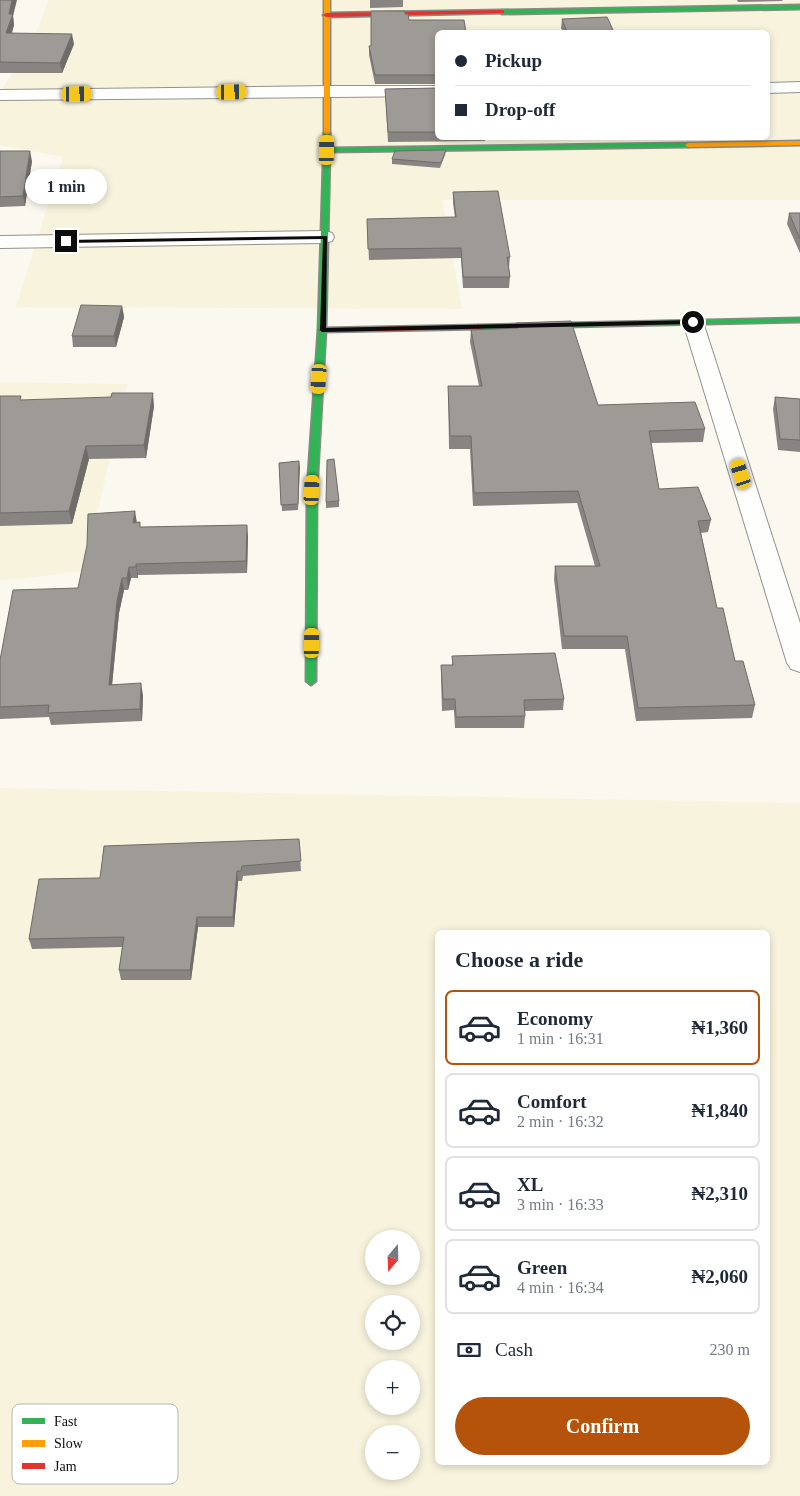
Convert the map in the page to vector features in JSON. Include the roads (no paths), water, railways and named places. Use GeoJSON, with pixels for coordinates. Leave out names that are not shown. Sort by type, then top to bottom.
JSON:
{"type":"FeatureCollection","features":[{"type":"Feature","properties":{"kind":"street"},"geometry":{"type":"LineString","coordinates":[[311,681],[312,490],[326,237],[327,0]]}},
{"type":"Feature","properties":{"kind":"street"},"geometry":{"type":"LineString","coordinates":[[326,15],[800,7]]}},
{"type":"Feature","properties":{"kind":"street"},"geometry":{"type":"LineString","coordinates":[[770,88],[800,87]]}},
{"type":"Feature","properties":{"kind":"street"},"geometry":{"type":"LineString","coordinates":[[0,95],[328,90],[435,91]]}},
{"type":"Feature","properties":{"kind":"street"},"geometry":{"type":"LineString","coordinates":[[327,150],[800,143]]}},
{"type":"Feature","properties":{"kind":"street"},"geometry":{"type":"LineString","coordinates":[[0,242],[326,237]]}},
{"type":"Feature","properties":{"kind":"street"},"geometry":{"type":"LineString","coordinates":[[322,330],[800,320]]}},
{"type":"Feature","properties":{"kind":"street"},"geometry":{"type":"LineString","coordinates":[[693,322],[800,663]]}}]}
